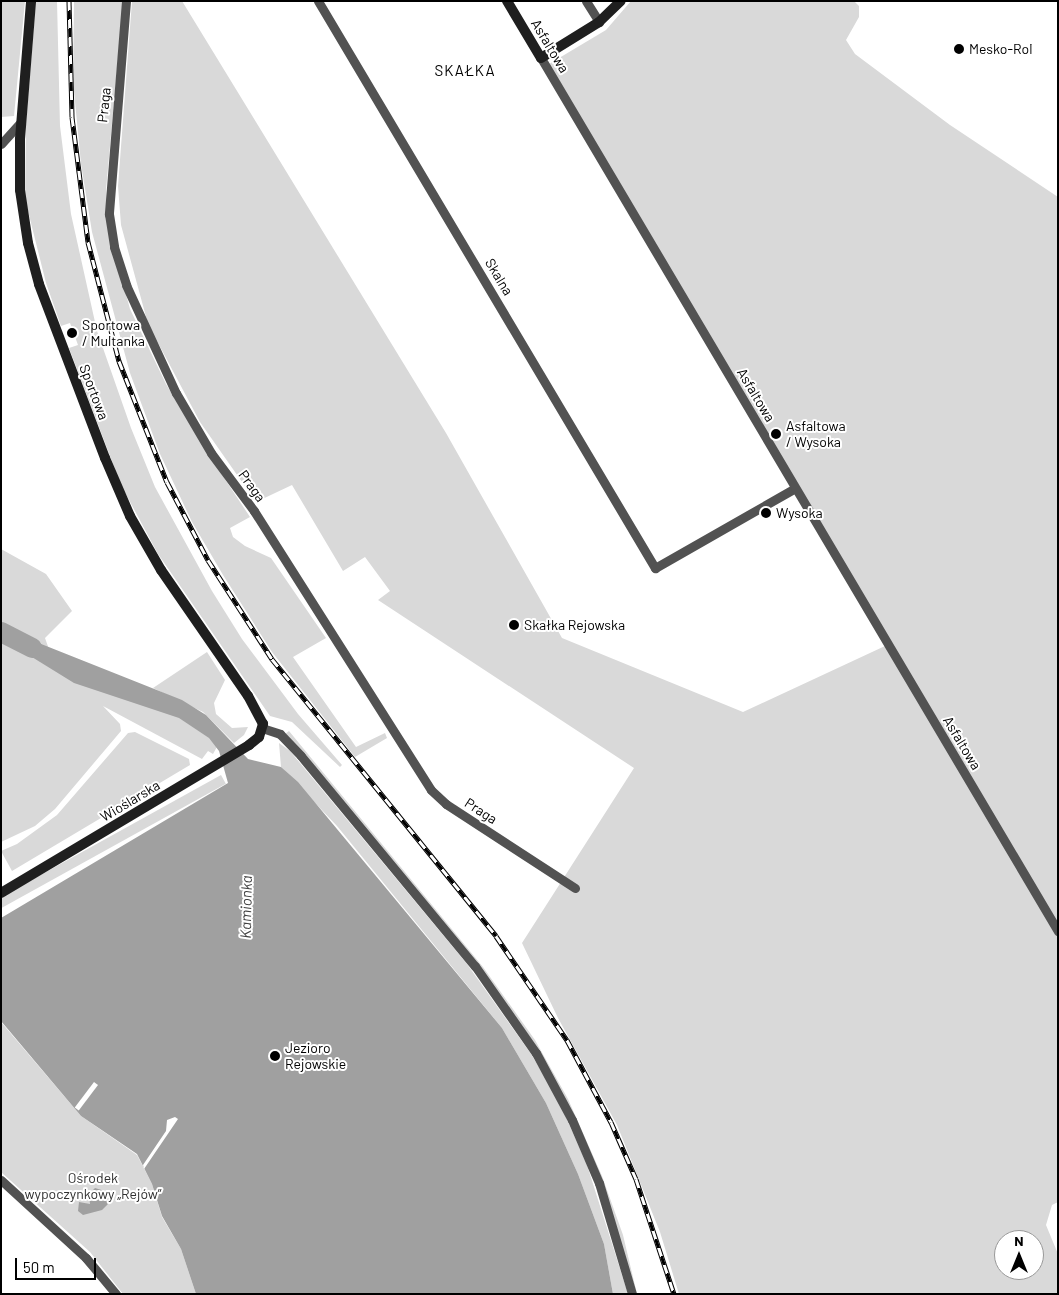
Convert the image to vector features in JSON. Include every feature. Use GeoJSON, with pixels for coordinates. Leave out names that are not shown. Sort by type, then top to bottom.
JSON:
{"type":"FeatureCollection","features":[{"type":"Feature","properties":{"kind":"street","name":"Sportowa"},"geometry":{"type":"LineString","coordinates":[[31,1],[21,122],[21,200],[28,243],[39,284],[104,458],[130,516],[161,570],[252,703],[263,726]]}},
{"type":"Feature","properties":{"kind":"street","name":"Praga"},"geometry":{"type":"LineString","coordinates":[[126,1],[109,214],[114,247],[126,285],[141,323],[176,393],[211,453],[254,511],[431,790],[446,804],[575,888]]}},
{"type":"Feature","properties":{"kind":"street","name":"Skalna"},"geometry":{"type":"LineString","coordinates":[[318,1],[656,568],[795,488]]}},
{"type":"Feature","properties":{"kind":"street","name":"Asfaltowa"},"geometry":{"type":"LineString","coordinates":[[507,1],[1058,931]]}},
{"type":"Feature","properties":{"kind":"street"},"geometry":{"type":"LineString","coordinates":[[586,1],[599,22]]}},
{"type":"Feature","properties":{"kind":"street"},"geometry":{"type":"LineString","coordinates":[[541,58],[599,22],[621,1]]}},
{"type":"Feature","properties":{"kind":"street"},"geometry":{"type":"LineString","coordinates":[[1,144],[21,122]]}},
{"type":"Feature","properties":{"kind":"street"},"geometry":{"type":"LineString","coordinates":[[263,726],[280,734],[300,756],[475,966],[531,1045],[587,1153],[615,1230],[632,1294]]}},
{"type":"Feature","properties":{"kind":"street","name":"Wioślarska"},"geometry":{"type":"LineString","coordinates":[[1,894],[249,745],[259,737],[263,726]]}},
{"type":"Feature","properties":{"kind":"street"},"geometry":{"type":"LineString","coordinates":[[1,1180],[86,1258],[116,1294]]}},
{"type":"Feature","properties":{"kind":"green space"},"geometry":{"type":"Polygon","coordinates":[[[1,1],[25,1],[14,116],[1,117],[1,1]]]}},
{"type":"Feature","properties":{"kind":"green space"},"geometry":{"type":"Polygon","coordinates":[[[36,1],[57,1],[60,126],[71,214],[97,331],[131,428],[155,487],[212,591],[242,639],[298,714],[342,765],[340,767],[292,722],[270,716],[158,554],[121,485],[69,348],[78,345],[70,323],[61,326],[46,283],[25,199],[26,125],[36,1]]]}},
{"type":"Feature","properties":{"kind":"green space"},"geometry":{"type":"Polygon","coordinates":[[[74,1],[123,1],[106,190],[109,232],[130,309],[166,384],[201,443],[250,517],[230,528],[233,537],[245,546],[271,558],[326,638],[293,657],[356,747],[385,733],[387,738],[355,757],[272,652],[192,522],[160,454],[130,373],[92,232],[81,164],[73,81],[74,1]]]}},
{"type":"Feature","properties":{"kind":"green space"},"geometry":{"type":"Polygon","coordinates":[[[132,1],[182,1],[446,433],[562,638],[743,712],[885,646],[544,67],[606,30],[631,1],[854,1],[859,6],[859,17],[846,40],[855,54],[950,125],[1058,197],[1058,1202],[1052,1205],[1046,1225],[1058,1254],[1058,1294],[679,1294],[660,1232],[617,1125],[558,1018],[522,943],[634,768],[378,600],[390,591],[365,557],[343,571],[292,485],[256,502],[200,422],[148,324],[121,225],[118,186],[132,1]]]}},
{"type":"Feature","properties":{"kind":"green space"},"geometry":{"type":"Polygon","coordinates":[[[1,549],[46,574],[72,611],[45,638],[57,672],[170,710],[214,740],[218,745],[213,754],[208,751],[202,759],[103,706],[120,724],[121,731],[55,809],[35,826],[1,842],[1,549]]]}},
{"type":"Feature","properties":{"kind":"green space"},"geometry":{"type":"Polygon","coordinates":[[[207,652],[225,680],[214,703],[216,714],[232,728],[248,727],[244,735],[234,743],[203,712],[153,688],[207,652]]]}},
{"type":"Feature","properties":{"kind":"green space"},"geometry":{"type":"Polygon","coordinates":[[[289,731],[483,967],[535,1040],[568,1099],[602,1176],[623,1235],[637,1294],[596,1166],[575,1118],[533,1041],[480,968],[285,734],[289,731]]]}},
{"type":"Feature","properties":{"kind":"green space"},"geometry":{"type":"Polygon","coordinates":[[[135,732],[189,759],[190,765],[12,871],[1,851],[17,844],[57,815],[128,733],[135,732]]]}},
{"type":"Feature","properties":{"kind":"green space"},"geometry":{"type":"Polygon","coordinates":[[[279,743],[290,751],[467,964],[531,1054],[558,1099],[587,1165],[628,1294],[613,1294],[604,1244],[578,1174],[546,1103],[502,1028],[337,826],[281,767],[279,743]]]}},
{"type":"Feature","properties":{"kind":"green space"},"geometry":{"type":"Polygon","coordinates":[[[221,775],[226,784],[1,908],[1,897],[221,775]]]}},
{"type":"Feature","properties":{"kind":"green space","name":"Ośrodek wypoczynkowy „Rejów”"},"geometry":{"type":"Polygon","coordinates":[[[1,1022],[81,1116],[137,1155],[152,1184],[162,1217],[181,1249],[196,1294],[123,1294],[90,1252],[1,1172],[1,1022]]]}},
{"type":"Feature","properties":{"kind":"water","name":"Jezioro Rejowskie"},"geometry":{"type":"Polygon","coordinates":[[[11,632],[182,700],[206,715],[248,759],[281,767],[298,782],[502,1028],[546,1103],[578,1174],[604,1244],[613,1294],[196,1294],[181,1249],[162,1216],[152,1184],[137,1154],[81,1116],[1,1021],[1,918],[228,783],[219,751],[209,738],[179,718],[74,683],[6,641],[11,632]]]}},
{"type":"Feature","properties":{"kind":"water"},"geometry":{"type":"Polygon","coordinates":[[[95,1188],[108,1192],[109,1203],[102,1210],[83,1215],[78,1211],[79,1202],[90,1204],[89,1194],[95,1188]]]}},
{"type":"Feature","properties":{"kind":"pier"},"geometry":{"type":"Polygon","coordinates":[[[94,1082],[98,1085],[79,1111],[75,1108],[94,1082]]]}},
{"type":"Feature","properties":{"kind":"pier"},"geometry":{"type":"Polygon","coordinates":[[[175,1117],[178,1119],[144,1169],[143,1165],[166,1131],[167,1120],[175,1117]]]}},
{"type":"Feature","properties":{"kind":"waterway","name":"Kamionka"},"geometry":{"type":"LineString","coordinates":[[1,632],[32,648]]}},
{"type":"Feature","properties":{"kind":"railway"},"geometry":{"type":"LineString","coordinates":[[69,1],[72,117],[88,242],[119,361],[167,482],[208,560],[272,659],[496,936],[567,1040],[611,1122],[636,1179],[674,1294]]}},
{"type":"Feature","properties":{"kind":"place","name":"Mesko-Rol"},"geometry":{"type":"Point","coordinates":[959,49]}},
{"type":"Feature","properties":{"kind":"place","name":"Sportowa / Multanka"},"geometry":{"type":"Point","coordinates":[72,333]}},
{"type":"Feature","properties":{"kind":"place","name":"Asfaltowa / Wysoka"},"geometry":{"type":"Point","coordinates":[776,434]}},
{"type":"Feature","properties":{"kind":"place","name":"Wysoka"},"geometry":{"type":"Point","coordinates":[766,513]}},
{"type":"Feature","properties":{"kind":"place","name":"Skałka Rejowska"},"geometry":{"type":"Point","coordinates":[514,625]}},
{"type":"Feature","properties":{"kind":"place","name":"Jezioro Rejowskie"},"geometry":{"type":"Point","coordinates":[275,1056]}},
{"type":"Feature","properties":{"kind":"district","name":"SKAŁKA"},"geometry":{"type":"Point","coordinates":[465,71]}}]}
